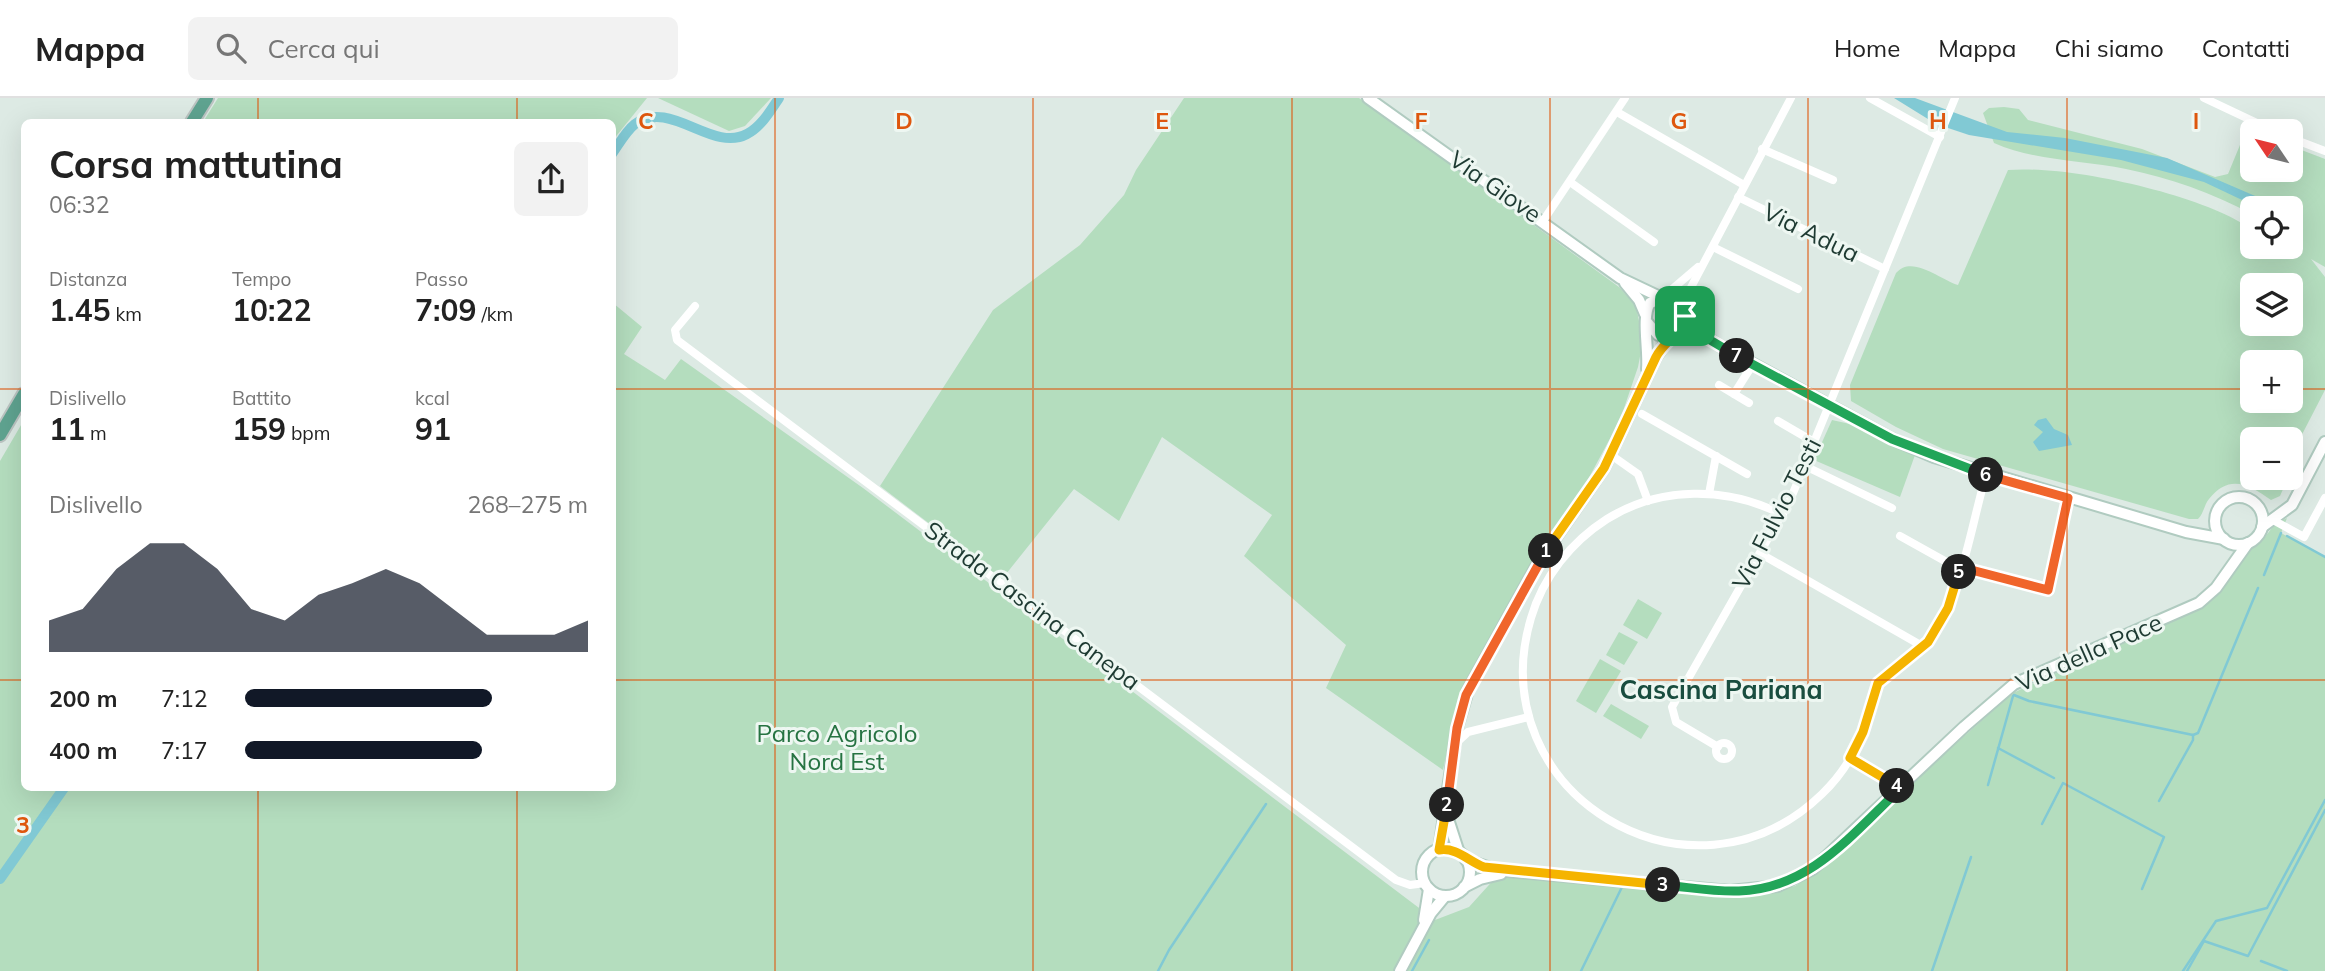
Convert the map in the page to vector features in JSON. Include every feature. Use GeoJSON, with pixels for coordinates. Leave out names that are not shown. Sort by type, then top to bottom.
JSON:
{"type":"FeatureCollection","features":[{"type":"Feature","properties":{"kind":"main road"},"geometry":{"type":"LineString","coordinates":[[194,119],[207,98]]}},
{"type":"Feature","properties":{"kind":"main road"},"geometry":{"type":"LineString","coordinates":[[0,435],[21,399]]}},
{"type":"Feature","properties":{"kind":"street","name":"Via Giove"},"geometry":{"type":"LineString","coordinates":[[1368,98],[1543,220],[1620,278],[1637,297],[1645,318]]}},
{"type":"Feature","properties":{"kind":"street"},"geometry":{"type":"LineString","coordinates":[[1543,220],[1625,98]]}},
{"type":"Feature","properties":{"kind":"street"},"geometry":{"type":"LineString","coordinates":[[1421,930],[1427,886],[1425,862],[1439,850],[1455,744],[1466,695],[1538,563],[1586,498],[1611,455],[1660,349],[1674,334],[1685,314],[1687,295],[1791,98]]}},
{"type":"Feature","properties":{"kind":"street"},"geometry":{"type":"LineString","coordinates":[[1870,98],[1941,134]]}},
{"type":"Feature","properties":{"kind":"street"},"geometry":{"type":"LineString","coordinates":[[2204,98],[2249,119]]}},
{"type":"Feature","properties":{"kind":"street","name":"Via Fulvio Testi"},"geometry":{"type":"LineString","coordinates":[[1718,747],[1676,722],[1672,707],[1783,515],[1954,99]]}},
{"type":"Feature","properties":{"kind":"street"},"geometry":{"type":"LineString","coordinates":[[1617,112],[1744,185]]}},
{"type":"Feature","properties":{"kind":"street"},"geometry":{"type":"LineString","coordinates":[[2303,143],[2325,151]]}},
{"type":"Feature","properties":{"kind":"street"},"geometry":{"type":"LineString","coordinates":[[1762,149],[1833,180]]}},
{"type":"Feature","properties":{"kind":"street"},"geometry":{"type":"LineString","coordinates":[[1570,182],[1654,242]]}},
{"type":"Feature","properties":{"kind":"street","name":"Via Adua"},"geometry":{"type":"LineString","coordinates":[[1738,197],[1885,270]]}},
{"type":"Feature","properties":{"kind":"street"},"geometry":{"type":"LineString","coordinates":[[1713,247],[1798,289]]}},
{"type":"Feature","properties":{"kind":"street"},"geometry":{"type":"LineString","coordinates":[[1645,382],[1648,349],[1645,318],[1650,303],[1662,297],[1708,257]]}},
{"type":"Feature","properties":{"kind":"street","name":"Via Giove"},"geometry":{"type":"LineString","coordinates":[[1620,278],[1662,297]]}},
{"type":"Feature","properties":{"kind":"street"},"geometry":{"type":"LineString","coordinates":[[1662,297],[1679,301],[1698,331],[1720,346],[1904,444],[1986,475],[2186,532],[2225,540],[2237,545],[2248,543],[2257,537],[2262,527],[2261,511],[2251,500],[2238,497],[2225,502],[2204,529],[2186,532]]}},
{"type":"Feature","properties":{"kind":"street","name":"Strada Cascina Canepa"},"geometry":{"type":"LineString","coordinates":[[695,306],[675,330],[677,340],[1395,880],[1410,886],[1427,886]]}},
{"type":"Feature","properties":{"kind":"street"},"geometry":{"type":"LineString","coordinates":[[1645,318],[1658,335],[1674,334],[1720,346]]}},
{"type":"Feature","properties":{"kind":"street"},"geometry":{"type":"LineString","coordinates":[[1734,394],[1753,364]]}},
{"type":"Feature","properties":{"kind":"street"},"geometry":{"type":"LineString","coordinates":[[1719,385],[1749,403]]}},
{"type":"Feature","properties":{"kind":"street"},"geometry":{"type":"LineString","coordinates":[[1642,414],[1747,474]]}},
{"type":"Feature","properties":{"kind":"street"},"geometry":{"type":"LineString","coordinates":[[1778,421],[1814,442]]}},
{"type":"Feature","properties":{"kind":"street"},"geometry":{"type":"LineString","coordinates":[[2262,527],[2290,509],[2325,442]]}},
{"type":"Feature","properties":{"kind":"street"},"geometry":{"type":"LineString","coordinates":[[1611,455],[1638,474],[1648,501]]}},
{"type":"Feature","properties":{"kind":"street"},"geometry":{"type":"LineString","coordinates":[[1709,494],[1716,456]]}},
{"type":"Feature","properties":{"kind":"street"},"geometry":{"type":"LineString","coordinates":[[1805,466],[1892,508]]}},
{"type":"Feature","properties":{"kind":"street"},"geometry":{"type":"LineString","coordinates":[[1783,515],[1750,501],[1709,494],[1677,495],[1648,501],[1619,513],[1594,528],[1569,550],[1546,582],[1532,614],[1524,644],[1523,688],[1529,717],[1553,769],[1584,804],[1631,832],[1679,845],[1727,843],[1778,827],[1823,794],[1850,758],[1863,732],[1878,683],[1924,647],[1948,608],[1986,475]]}},
{"type":"Feature","properties":{"kind":"street"},"geometry":{"type":"LineString","coordinates":[[2261,511],[2285,507],[2299,493]]}},
{"type":"Feature","properties":{"kind":"street"},"geometry":{"type":"LineString","coordinates":[[1900,536],[1960,567],[2048,590],[2068,498]]}},
{"type":"Feature","properties":{"kind":"street"},"geometry":{"type":"LineString","coordinates":[[2273,520],[2304,537],[2325,498]]}},
{"type":"Feature","properties":{"kind":"street"},"geometry":{"type":"LineString","coordinates":[[2217,515],[2217,527],[2225,540],[2230,561],[2221,582]]}},
{"type":"Feature","properties":{"kind":"street","name":"Via della Pace"},"geometry":{"type":"LineString","coordinates":[[1462,856],[1488,868],[1515,872],[1730,891],[1771,888],[1796,879],[1822,862],[1964,727],[2014,684],[2194,606],[2221,582],[2248,543]]}},
{"type":"Feature","properties":{"kind":"street"},"geometry":{"type":"LineString","coordinates":[[1761,554],[1924,647]]}},
{"type":"Feature","properties":{"kind":"street"},"geometry":{"type":"LineString","coordinates":[[1455,744],[1468,732],[1529,717]]}},
{"type":"Feature","properties":{"kind":"street"},"geometry":{"type":"LineString","coordinates":[[1850,758],[1900,789]]}},
{"type":"Feature","properties":{"kind":"street"},"geometry":{"type":"LineString","coordinates":[[1400,971],[1421,930],[1446,896],[1463,888],[1469,875],[1446,812]]}},
{"type":"Feature","properties":{"kind":"street"},"geometry":{"type":"LineString","coordinates":[[1439,850],[1462,856]]}},
{"type":"Feature","properties":{"kind":"street","name":"Via della Pace"},"geometry":{"type":"LineString","coordinates":[[1463,888],[1480,879],[1515,872]]}},
{"type":"Feature","properties":{"kind":"street"},"geometry":{"type":"LineString","coordinates":[[1427,886],[1446,896]]}},
{"type":"Feature","properties":{"kind":"green space"},"geometry":{"type":"Polygon","coordinates":[[[218,98],[647,98],[616,136],[616,119],[205,119],[218,98]]]}},
{"type":"Feature","properties":{"kind":"green space"},"geometry":{"type":"Polygon","coordinates":[[[658,98],[771,98],[745,126],[729,131],[658,98]]]}},
{"type":"Feature","properties":{"kind":"green space"},"geometry":{"type":"Polygon","coordinates":[[[1184,98],[1359,98],[1619,287],[1636,306],[1643,341],[1638,367],[1620,420],[1578,498],[1536,554],[1458,698],[1443,770],[1326,688],[1346,645],[1244,556],[1272,515],[1162,437],[1119,521],[1074,489],[1002,579],[880,486],[993,310],[1080,245],[1124,195],[1136,170],[1184,98]]]}},
{"type":"Feature","properties":{"kind":"green space"},"geometry":{"type":"Polygon","coordinates":[[[1989,108],[2019,109],[2028,120],[2142,149],[2215,177],[2228,174],[2240,145],[2240,182],[2303,182],[2303,151],[2325,159],[2325,267],[2311,259],[2325,277],[2325,390],[2303,433],[2303,427],[2240,427],[2240,484],[2225,486],[2217,491],[2207,501],[2198,519],[2189,519],[1943,449],[1896,427],[1851,401],[1850,385],[1896,273],[1910,266],[1918,267],[1958,285],[2008,170],[2063,172],[2163,192],[2223,213],[2240,222],[2240,259],[2303,259],[2303,196],[2240,196],[2240,208],[2159,177],[2010,149],[1994,143],[1983,113],[1989,108]]]}},
{"type":"Feature","properties":{"kind":"green space","name":"Parco Agricolo Nord Est"},"geometry":{"type":"Polygon","coordinates":[[[616,305],[642,327],[624,354],[665,380],[681,359],[863,488],[1435,920],[1469,907],[1497,876],[1534,875],[1749,897],[1795,886],[1824,867],[1911,783],[2013,693],[2203,605],[2247,549],[2261,542],[2275,524],[2287,518],[2281,533],[2325,557],[2325,971],[0,971],[0,461],[21,425],[21,791],[616,791],[616,305]]]}},
{"type":"Feature","properties":{"kind":"green space"},"geometry":{"type":"Polygon","coordinates":[[[1832,420],[1850,424],[1915,455],[1900,497],[1814,460],[1832,420]]]}},
{"type":"Feature","properties":{"kind":"green space"},"geometry":{"type":"Polygon","coordinates":[[[2256,490],[2283,490],[2280,496],[2271,500],[2256,490]]]}},
{"type":"Feature","properties":{"kind":"green space"},"geometry":{"type":"Polygon","coordinates":[[[1638,599],[1662,613],[1647,639],[1623,625],[1638,599]]]}},
{"type":"Feature","properties":{"kind":"green space"},"geometry":{"type":"Polygon","coordinates":[[[1619,632],[1638,642],[1624,665],[1606,655],[1619,632]]]}},
{"type":"Feature","properties":{"kind":"green space"},"geometry":{"type":"Polygon","coordinates":[[[1600,659],[1621,671],[1596,713],[1576,701],[1600,659]]]}},
{"type":"Feature","properties":{"kind":"green space"},"geometry":{"type":"Polygon","coordinates":[[[1611,704],[1649,726],[1641,739],[1603,716],[1611,704]]]}},
{"type":"Feature","properties":{"kind":"water"},"geometry":{"type":"Polygon","coordinates":[[[1894,98],[1915,98],[2007,132],[2065,138],[2167,158],[2255,196],[2240,196],[2240,199],[2204,182],[2121,160],[1969,135],[1936,124],[1894,98]]]}},
{"type":"Feature","properties":{"kind":"water"},"geometry":{"type":"Polygon","coordinates":[[[2046,418],[2054,429],[2068,435],[2072,445],[2039,451],[2033,442],[2043,432],[2034,425],[2038,420],[2046,418]]]}},
{"type":"Feature","properties":{"kind":"waterway"},"geometry":{"type":"LineString","coordinates":[[616,148],[635,124],[648,118],[662,117],[720,137],[734,138],[747,134],[761,123],[779,98]]}},
{"type":"Feature","properties":{"kind":"waterway"},"geometry":{"type":"LineString","coordinates":[[2264,575],[2281,533]]}},
{"type":"Feature","properties":{"kind":"waterway"},"geometry":{"type":"LineString","coordinates":[[2287,536],[2325,557]]}},
{"type":"Feature","properties":{"kind":"waterway"},"geometry":{"type":"LineString","coordinates":[[2014,695],[2029,701],[2193,735],[2198,733],[2258,588]]}},
{"type":"Feature","properties":{"kind":"waterway"},"geometry":{"type":"LineString","coordinates":[[1988,785],[2013,696]]}},
{"type":"Feature","properties":{"kind":"waterway"},"geometry":{"type":"LineString","coordinates":[[2159,801],[2193,740],[2193,735]]}},
{"type":"Feature","properties":{"kind":"waterway"},"geometry":{"type":"LineString","coordinates":[[1998,748],[2054,778]]}},
{"type":"Feature","properties":{"kind":"waterway"},"geometry":{"type":"LineString","coordinates":[[2042,824],[2063,783],[2164,837],[2142,889]]}},
{"type":"Feature","properties":{"kind":"waterway"},"geometry":{"type":"LineString","coordinates":[[0,879],[62,791]]}},
{"type":"Feature","properties":{"kind":"waterway"},"geometry":{"type":"LineString","coordinates":[[2183,971],[2216,921],[2267,908],[2325,800]]}},
{"type":"Feature","properties":{"kind":"waterway"},"geometry":{"type":"LineString","coordinates":[[1158,971],[1169,950],[1266,804]]}},
{"type":"Feature","properties":{"kind":"waterway"},"geometry":{"type":"LineString","coordinates":[[2187,971],[2204,941],[2248,956],[2325,810]]}},
{"type":"Feature","properties":{"kind":"waterway"},"geometry":{"type":"LineString","coordinates":[[1932,971],[1971,857]]}},
{"type":"Feature","properties":{"kind":"waterway"},"geometry":{"type":"LineString","coordinates":[[1581,971],[1622,887]]}},
{"type":"Feature","properties":{"kind":"waterway"},"geometry":{"type":"LineString","coordinates":[[1412,971],[1429,940]]}},
{"type":"Feature","properties":{"kind":"waterway"},"geometry":{"type":"LineString","coordinates":[[2261,961],[2287,971]]}},
{"type":"Feature","properties":{"kind":"district","name":"Cascina Pariana"},"geometry":{"type":"Point","coordinates":[1721,690]}},
{"type":"Feature","properties":{"kind":"route"},"geometry":{"type":"LineString","coordinates":[[1685,316],[1698,331],[1720,346],[1892,439],[1986,475],[2068,498],[2048,590],[1960,567],[1948,608],[1928,642],[1878,683],[1863,732],[1850,758],[1900,789],[1822,862],[1796,879],[1762,889],[1730,891],[1496,870],[1466,860],[1453,850],[1439,850],[1457,728],[1468,690],[1538,563],[1586,498],[1604,468],[1656,357],[1667,339],[1681,329],[1685,316]]}}]}
